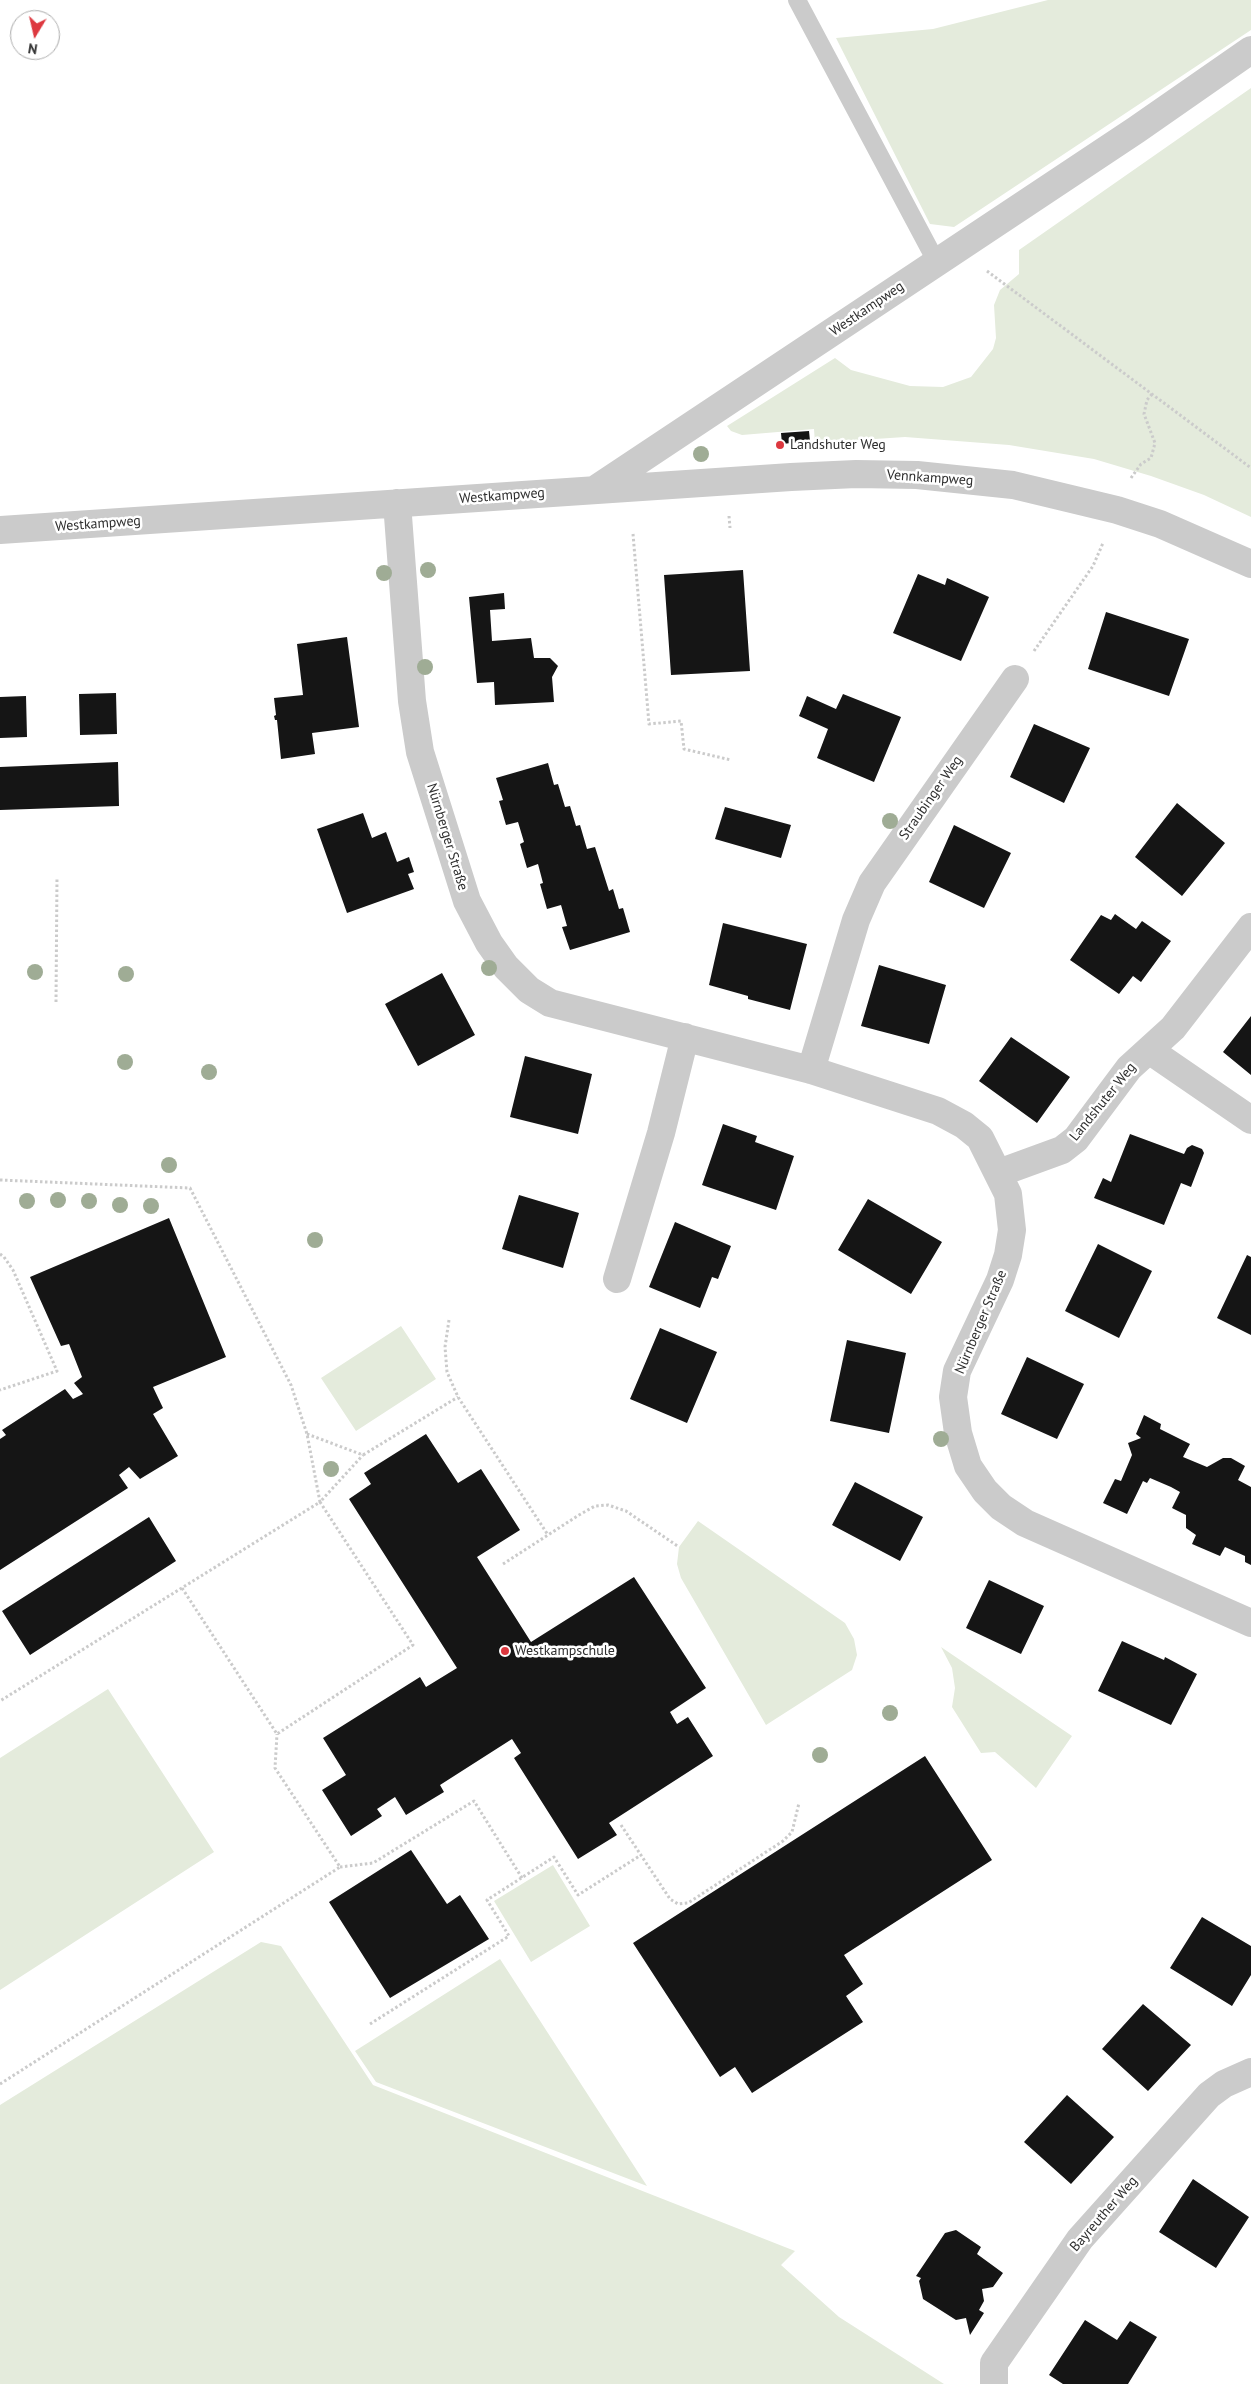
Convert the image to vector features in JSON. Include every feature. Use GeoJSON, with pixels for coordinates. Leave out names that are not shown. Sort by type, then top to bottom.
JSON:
{"type":"FeatureCollection","features":[{"type":"Feature","properties":{"kind":"street","name":"Westkampweg"},"geometry":{"type":"LineString","coordinates":[[0,530],[595,490],[947,256],[1251,50]]}},
{"type":"Feature","properties":{"kind":"street","name":"Vennkampweg"},"geometry":{"type":"LineString","coordinates":[[595,490],[856,474],[917,475],[1013,485],[1117,510],[1160,524],[1251,564]]}},
{"type":"Feature","properties":{"kind":"street","name":"Nürnberger Straße"},"geometry":{"type":"LineString","coordinates":[[397,503],[412,701],[420,752],[467,901],[489,943],[506,967],[529,990],[550,1003],[811,1070],[938,1111],[964,1125],[980,1138],[1008,1194],[1012,1230],[1008,1255],[1000,1280],[957,1371],[953,1397],[958,1433],[968,1466],[985,1491],[996,1502],[1025,1523],[1251,1623]]}},
{"type":"Feature","properties":{"kind":"street","name":"Straubinger Weg"},"geometry":{"type":"LineString","coordinates":[[811,1070],[856,920],[872,883],[1015,679]]}},
{"type":"Feature","properties":{"kind":"street","name":"Landshuter Weg"},"geometry":{"type":"LineString","coordinates":[[999,1173],[1062,1150],[1076,1139],[1129,1068],[1173,1028],[1251,927]]}},
{"type":"Feature","properties":{"kind":"street"},"geometry":{"type":"LineString","coordinates":[[617,1279],[661,1133],[685,1037]]}},
{"type":"Feature","properties":{"kind":"street"},"geometry":{"type":"LineString","coordinates":[[1149,1050],[1251,1120]]}},
{"type":"Feature","properties":{"kind":"street","name":"Bayreuther Weg"},"geometry":{"type":"LineString","coordinates":[[994,2384],[994,2364],[1080,2239],[1209,2095],[1224,2084],[1251,2072]]}},
{"type":"Feature","properties":{"kind":"lane"},"geometry":{"type":"LineString","coordinates":[[796,0],[947,256]]}},
{"type":"Feature","properties":{"kind":"path"},"geometry":{"type":"LineString","coordinates":[[947,256],[1152,393],[1251,468]]}},
{"type":"Feature","properties":{"kind":"path"},"geometry":{"type":"LineString","coordinates":[[1015,679],[1093,566],[1131,477],[1141,464],[1151,458],[1155,443],[1144,414],[1147,400],[1152,393]]}},
{"type":"Feature","properties":{"kind":"path"},"geometry":{"type":"LineString","coordinates":[[633,534],[649,724],[680,721],[684,749],[731,760]]}},
{"type":"Feature","properties":{"kind":"path"},"geometry":{"type":"LineString","coordinates":[[56,1002],[57,877]]}},
{"type":"Feature","properties":{"kind":"path"},"geometry":{"type":"LineString","coordinates":[[0,1180],[190,1188],[291,1385],[306,1434],[320,1502],[413,1645],[276,1734]]}},
{"type":"Feature","properties":{"kind":"path"},"geometry":{"type":"LineString","coordinates":[[0,1254],[4,1256],[13,1270],[57,1371],[0,1390]]}},
{"type":"Feature","properties":{"kind":"path"},"geometry":{"type":"LineString","coordinates":[[449,1320],[445,1346],[447,1372],[458,1397],[548,1535]]}},
{"type":"Feature","properties":{"kind":"path"},"geometry":{"type":"LineString","coordinates":[[0,1701],[320,1502],[363,1456],[458,1397]]}},
{"type":"Feature","properties":{"kind":"path"},"geometry":{"type":"LineString","coordinates":[[306,1434],[363,1456]]}},
{"type":"Feature","properties":{"kind":"path"},"geometry":{"type":"LineString","coordinates":[[503,1564],[595,1506],[608,1505],[626,1511],[680,1547]]}},
{"type":"Feature","properties":{"kind":"path"},"geometry":{"type":"LineString","coordinates":[[182,1588],[276,1734],[275,1768],[340,1867]]}},
{"type":"Feature","properties":{"kind":"path"},"geometry":{"type":"LineString","coordinates":[[0,2084],[340,1867],[373,1864],[474,1801],[522,1878]]}},
{"type":"Feature","properties":{"kind":"path"},"geometry":{"type":"LineString","coordinates":[[621,1825],[670,1899],[678,1904],[688,1902],[783,1841],[792,1832],[798,1803]]}},
{"type":"Feature","properties":{"kind":"path"},"geometry":{"type":"LineString","coordinates":[[370,2024],[509,1936],[487,1900],[554,1857],[578,1894],[641,1855]]}},
{"type":"Feature","properties":{"kind":"green space"},"geometry":{"type":"Polygon","coordinates":[[[1048,0],[1251,0],[1251,30],[954,227],[930,224],[836,38],[933,29],[1048,0]]]}},
{"type":"Feature","properties":{"kind":"green space"},"geometry":{"type":"Polygon","coordinates":[[[1251,88],[1251,517],[1204,495],[1151,476],[1094,459],[1009,445],[905,437],[815,443],[814,429],[742,435],[731,431],[727,426],[835,358],[851,370],[910,386],[943,387],[971,377],[993,349],[996,338],[994,305],[1000,290],[1019,274],[1019,250],[1251,88]]]}},
{"type":"Feature","properties":{"kind":"green space"},"geometry":{"type":"Polygon","coordinates":[[[401,1326],[436,1379],[356,1431],[321,1378],[401,1326]]]}},
{"type":"Feature","properties":{"kind":"green space"},"geometry":{"type":"Polygon","coordinates":[[[698,1521],[845,1623],[854,1639],[857,1655],[852,1670],[766,1725],[681,1578],[677,1564],[679,1547],[698,1521]]]}},
{"type":"Feature","properties":{"kind":"green space"},"geometry":{"type":"Polygon","coordinates":[[[941,1647],[1072,1736],[1036,1788],[995,1752],[981,1753],[952,1707],[955,1688],[952,1668],[941,1647]]]}},
{"type":"Feature","properties":{"kind":"green space"},"geometry":{"type":"Polygon","coordinates":[[[108,1689],[214,1852],[0,1990],[0,1758],[108,1689]]]}},
{"type":"Feature","properties":{"kind":"green space"},"geometry":{"type":"Polygon","coordinates":[[[553,1865],[590,1926],[531,1962],[494,1901],[553,1865]]]}},
{"type":"Feature","properties":{"kind":"green space"},"geometry":{"type":"Polygon","coordinates":[[[261,1942],[281,1946],[373,2085],[795,2251],[781,2265],[839,2317],[944,2384],[0,2384],[0,2105],[261,1942]]]}},
{"type":"Feature","properties":{"kind":"green space"},"geometry":{"type":"Polygon","coordinates":[[[500,1959],[647,2186],[376,2082],[355,2051],[500,1959]]]}},
{"type":"Feature","properties":{"kind":"building"},"geometry":{"type":"Polygon","coordinates":[[[809,431],[810,441],[782,444],[781,433],[809,431]]]}},
{"type":"Feature","properties":{"kind":"building"},"geometry":{"type":"Polygon","coordinates":[[[743,570],[750,671],[671,675],[664,575],[743,570]]]}},
{"type":"Feature","properties":{"kind":"building"},"geometry":{"type":"Polygon","coordinates":[[[918,574],[945,585],[947,578],[989,597],[961,661],[893,633],[918,574]]]}},
{"type":"Feature","properties":{"kind":"building"},"geometry":{"type":"Polygon","coordinates":[[[504,593],[505,609],[490,610],[492,641],[531,638],[534,658],[550,658],[558,666],[552,677],[554,702],[495,705],[494,682],[477,683],[469,597],[504,593]]]}},
{"type":"Feature","properties":{"kind":"building"},"geometry":{"type":"Polygon","coordinates":[[[1106,612],[1189,639],[1169,696],[1088,669],[1106,612]]]}},
{"type":"Feature","properties":{"kind":"building"},"geometry":{"type":"Polygon","coordinates":[[[347,637],[359,727],[312,733],[315,754],[281,759],[277,720],[275,720],[274,716],[276,715],[274,698],[303,695],[297,644],[347,637]]]}},
{"type":"Feature","properties":{"kind":"building"},"geometry":{"type":"Polygon","coordinates":[[[116,693],[117,734],[80,735],[79,694],[116,693]]]}},
{"type":"Feature","properties":{"kind":"building"},"geometry":{"type":"Polygon","coordinates":[[[843,694],[901,717],[874,782],[817,758],[828,729],[799,716],[807,696],[836,709],[843,694]]]}},
{"type":"Feature","properties":{"kind":"building"},"geometry":{"type":"Polygon","coordinates":[[[26,696],[27,737],[0,738],[0,697],[26,696]]]}},
{"type":"Feature","properties":{"kind":"building"},"geometry":{"type":"Polygon","coordinates":[[[1034,724],[1090,748],[1064,803],[1010,777],[1034,724]]]}},
{"type":"Feature","properties":{"kind":"building"},"geometry":{"type":"Polygon","coordinates":[[[118,762],[119,806],[0,810],[0,767],[118,762]]]}},
{"type":"Feature","properties":{"kind":"building"},"geometry":{"type":"Polygon","coordinates":[[[548,763],[554,785],[558,784],[565,807],[570,806],[576,826],[580,825],[587,849],[595,847],[609,891],[613,889],[619,909],[623,908],[630,932],[570,950],[562,927],[567,926],[561,905],[547,909],[540,884],[543,883],[538,864],[527,868],[520,844],[524,842],[518,822],[506,825],[499,801],[503,800],[496,778],[548,763]]]}},
{"type":"Feature","properties":{"kind":"building"},"geometry":{"type":"Polygon","coordinates":[[[1177,803],[1225,843],[1182,896],[1135,857],[1177,803]]]}},
{"type":"Feature","properties":{"kind":"building"},"geometry":{"type":"Polygon","coordinates":[[[725,807],[791,825],[781,858],[715,839],[725,807]]]}},
{"type":"Feature","properties":{"kind":"building"},"geometry":{"type":"Polygon","coordinates":[[[363,813],[372,838],[386,832],[397,862],[409,857],[414,872],[408,874],[414,889],[347,913],[317,829],[363,813]]]}},
{"type":"Feature","properties":{"kind":"building"},"geometry":{"type":"Polygon","coordinates":[[[954,825],[1011,853],[984,908],[929,882],[954,825]]]}},
{"type":"Feature","properties":{"kind":"building"},"geometry":{"type":"Polygon","coordinates":[[[1115,914],[1136,929],[1142,921],[1171,941],[1141,982],[1133,976],[1119,994],[1070,960],[1101,915],[1111,920],[1115,914]]]}},
{"type":"Feature","properties":{"kind":"building"},"geometry":{"type":"Polygon","coordinates":[[[723,923],[807,944],[790,1010],[748,999],[748,996],[709,985],[723,923]]]}},
{"type":"Feature","properties":{"kind":"building"},"geometry":{"type":"Polygon","coordinates":[[[879,965],[946,985],[929,1044],[861,1026],[879,965]]]}},
{"type":"Feature","properties":{"kind":"building"},"geometry":{"type":"Polygon","coordinates":[[[442,973],[475,1035],[418,1066],[385,1004],[442,973]]]}},
{"type":"Feature","properties":{"kind":"building"},"geometry":{"type":"Polygon","coordinates":[[[1251,1016],[1251,1075],[1223,1052],[1251,1016]]]}},
{"type":"Feature","properties":{"kind":"building"},"geometry":{"type":"Polygon","coordinates":[[[1011,1037],[1070,1077],[1037,1123],[979,1081],[1011,1037]]]}},
{"type":"Feature","properties":{"kind":"building"},"geometry":{"type":"Polygon","coordinates":[[[525,1056],[592,1074],[578,1134],[510,1117],[525,1056]]]}},
{"type":"Feature","properties":{"kind":"building"},"geometry":{"type":"Polygon","coordinates":[[[723,1124],[757,1136],[755,1142],[794,1156],[776,1210],[702,1185],[723,1124]]]}},
{"type":"Feature","properties":{"kind":"building"},"geometry":{"type":"Polygon","coordinates":[[[1130,1134],[1184,1154],[1187,1148],[1192,1145],[1202,1149],[1204,1153],[1191,1187],[1181,1183],[1164,1225],[1094,1198],[1103,1178],[1111,1182],[1130,1134]]]}},
{"type":"Feature","properties":{"kind":"building"},"geometry":{"type":"Polygon","coordinates":[[[519,1195],[579,1213],[563,1268],[502,1249],[519,1195]]]}},
{"type":"Feature","properties":{"kind":"building"},"geometry":{"type":"Polygon","coordinates":[[[868,1199],[942,1242],[911,1294],[838,1250],[868,1199]]]}},
{"type":"Feature","properties":{"kind":"building"},"geometry":{"type":"Polygon","coordinates":[[[169,1218],[226,1357],[153,1387],[163,1408],[153,1414],[178,1456],[140,1479],[129,1467],[119,1475],[128,1488],[0,1570],[0,1439],[6,1435],[2,1430],[65,1389],[73,1399],[83,1394],[74,1383],[82,1377],[69,1344],[61,1346],[30,1277],[169,1218]]]}},
{"type":"Feature","properties":{"kind":"building"},"geometry":{"type":"Polygon","coordinates":[[[675,1222],[731,1246],[718,1279],[712,1277],[700,1308],[649,1287],[675,1222]]]}},
{"type":"Feature","properties":{"kind":"building"},"geometry":{"type":"Polygon","coordinates":[[[1098,1244],[1152,1271],[1119,1338],[1065,1311],[1098,1244]]]}},
{"type":"Feature","properties":{"kind":"building"},"geometry":{"type":"Polygon","coordinates":[[[1247,1255],[1251,1257],[1251,1335],[1217,1318],[1247,1255]]]}},
{"type":"Feature","properties":{"kind":"building"},"geometry":{"type":"Polygon","coordinates":[[[660,1328],[717,1352],[687,1423],[630,1399],[660,1328]]]}},
{"type":"Feature","properties":{"kind":"building"},"geometry":{"type":"Polygon","coordinates":[[[847,1340],[906,1353],[889,1433],[830,1421],[847,1340]]]}},
{"type":"Feature","properties":{"kind":"building"},"geometry":{"type":"Polygon","coordinates":[[[1027,1357],[1084,1384],[1057,1439],[1001,1414],[1027,1357]]]}},
{"type":"Feature","properties":{"kind":"building"},"geometry":{"type":"Polygon","coordinates":[[[1144,1415],[1161,1424],[1160,1429],[1190,1444],[1183,1457],[1207,1467],[1223,1458],[1231,1458],[1245,1466],[1238,1480],[1251,1487],[1251,1565],[1245,1562],[1245,1556],[1225,1547],[1220,1556],[1192,1544],[1196,1535],[1186,1528],[1186,1515],[1172,1508],[1180,1492],[1150,1478],[1147,1483],[1143,1481],[1127,1514],[1103,1503],[1115,1479],[1121,1481],[1132,1455],[1128,1443],[1141,1438],[1136,1434],[1144,1415]]]}},
{"type":"Feature","properties":{"kind":"building"},"geometry":{"type":"Polygon","coordinates":[[[426,1434],[458,1483],[481,1469],[520,1530],[477,1557],[531,1642],[634,1577],[706,1688],[670,1712],[677,1724],[688,1717],[713,1756],[609,1823],[617,1835],[578,1859],[514,1758],[521,1753],[512,1739],[440,1785],[444,1792],[406,1815],[395,1797],[377,1809],[382,1816],[351,1836],[322,1790],[346,1775],[323,1738],[420,1677],[426,1687],[457,1668],[349,1499],[371,1484],[364,1473],[426,1434]]]}},
{"type":"Feature","properties":{"kind":"building"},"geometry":{"type":"Polygon","coordinates":[[[855,1482],[923,1517],[900,1561],[832,1525],[855,1482]]]}},
{"type":"Feature","properties":{"kind":"building"},"geometry":{"type":"Polygon","coordinates":[[[149,1517],[176,1561],[30,1655],[2,1611],[149,1517]]]}},
{"type":"Feature","properties":{"kind":"building"},"geometry":{"type":"Polygon","coordinates":[[[989,1580],[1044,1606],[1021,1654],[966,1628],[989,1580]]]}},
{"type":"Feature","properties":{"kind":"building"},"geometry":{"type":"Polygon","coordinates":[[[1122,1641],[1164,1660],[1165,1657],[1197,1674],[1171,1725],[1098,1691],[1122,1641]]]}},
{"type":"Feature","properties":{"kind":"building"},"geometry":{"type":"Polygon","coordinates":[[[925,1756],[992,1860],[844,1955],[863,1984],[846,1996],[863,2022],[752,2093],[735,2067],[720,2077],[633,1943],[925,1756]]]}},
{"type":"Feature","properties":{"kind":"building"},"geometry":{"type":"Polygon","coordinates":[[[411,1850],[447,1904],[460,1895],[489,1939],[390,1998],[329,1902],[411,1850]]]}},
{"type":"Feature","properties":{"kind":"building"},"geometry":{"type":"Polygon","coordinates":[[[1202,1917],[1251,1946],[1251,1975],[1232,2006],[1170,1968],[1202,1917]]]}},
{"type":"Feature","properties":{"kind":"building"},"geometry":{"type":"Polygon","coordinates":[[[1143,2004],[1191,2045],[1148,2091],[1102,2049],[1143,2004]]]}},
{"type":"Feature","properties":{"kind":"building"},"geometry":{"type":"Polygon","coordinates":[[[1067,2095],[1114,2137],[1071,2184],[1024,2142],[1067,2095]]]}},
{"type":"Feature","properties":{"kind":"building"},"geometry":{"type":"Polygon","coordinates":[[[1193,2179],[1249,2217],[1216,2268],[1159,2232],[1193,2179]]]}},
{"type":"Feature","properties":{"kind":"building"},"geometry":{"type":"Polygon","coordinates":[[[956,2230],[981,2247],[977,2254],[1003,2273],[993,2287],[982,2289],[984,2301],[979,2310],[984,2313],[970,2335],[966,2318],[956,2320],[923,2299],[919,2281],[921,2278],[916,2276],[945,2233],[956,2230]]]}},
{"type":"Feature","properties":{"kind":"building"},"geometry":{"type":"Polygon","coordinates":[[[1085,2320],[1117,2340],[1130,2321],[1157,2337],[1128,2384],[1063,2384],[1049,2375],[1085,2320]]]}},
{"type":"Feature","properties":{"kind":"place","name":"Landshuter Weg"},"geometry":{"type":"Point","coordinates":[780,445]}},
{"type":"Feature","properties":{"kind":"place","name":"Westkampschule"},"geometry":{"type":"Point","coordinates":[505,1651]}}]}
